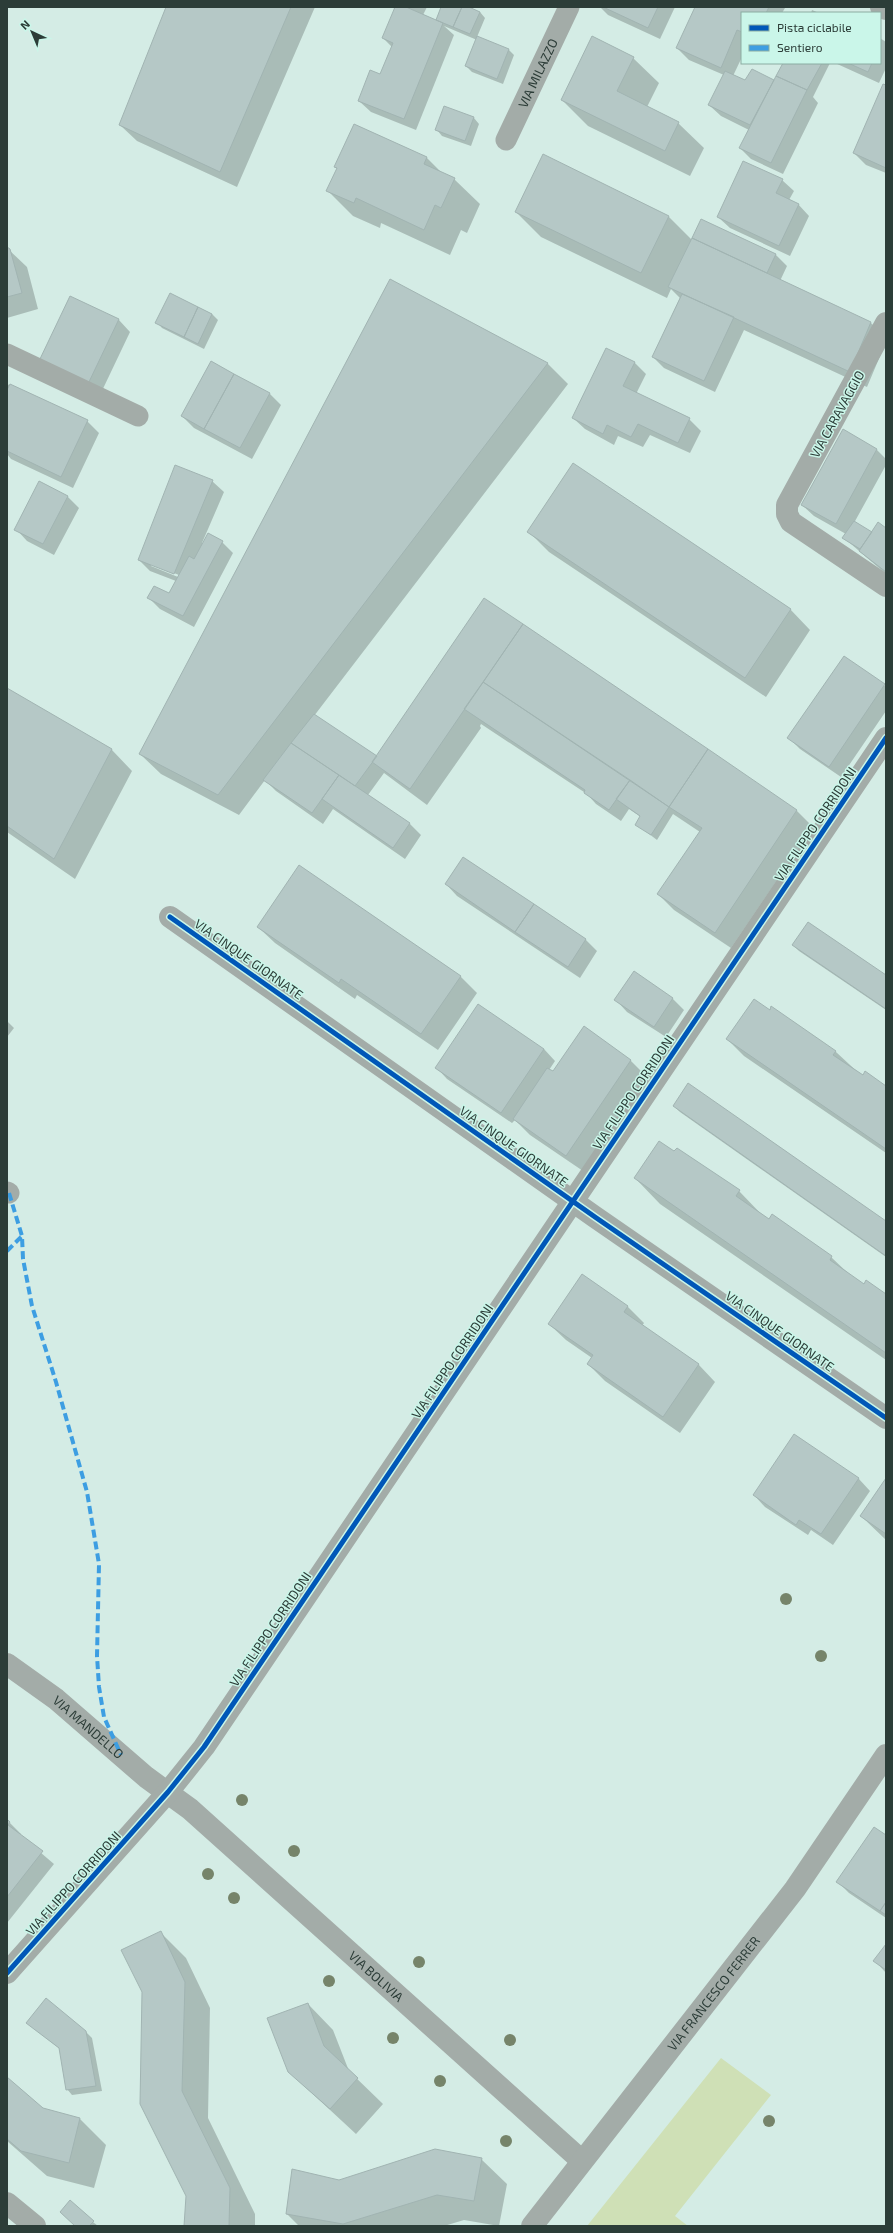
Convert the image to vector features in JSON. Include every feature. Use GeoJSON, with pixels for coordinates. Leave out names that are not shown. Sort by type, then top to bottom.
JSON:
{"type":"FeatureCollection","features":[{"type":"Feature","properties":{"kind":"street"},"geometry":{"type":"LineString","coordinates":[[881,7],[886,9]]}},
{"type":"Feature","properties":{"kind":"street","name":"VIA CARAVAGGIO"},"geometry":{"type":"LineString","coordinates":[[886,323],[787,505],[787,514],[791,522],[886,586]]}},
{"type":"Feature","properties":{"kind":"street","name":"VIA FILIPPO CORRIDONI"},"geometry":{"type":"LineString","coordinates":[[7,1973],[168,1792],[204,1747],[886,738]]}},
{"type":"Feature","properties":{"kind":"street","name":"VIA CINQUE GIORNATE"},"geometry":{"type":"LineString","coordinates":[[170,917],[573,1201],[886,1418]]}},
{"type":"Feature","properties":{"kind":"street","name":"VIA MANDELLO"},"geometry":{"type":"LineString","coordinates":[[7,1664],[56,1699],[146,1777],[168,1792]]}},
{"type":"Feature","properties":{"kind":"street","name":"VIA FRANCESCO FERRER"},"geometry":{"type":"LineString","coordinates":[[532,2226],[791,1895],[886,1755]]}},
{"type":"Feature","properties":{"kind":"street","name":"VIA BOLIVIA"},"geometry":{"type":"LineString","coordinates":[[168,1792],[190,1809],[582,2161]]}},
{"type":"Feature","properties":{"kind":"street"},"geometry":{"type":"LineString","coordinates":[[7,2203],[35,2226]]}},
{"type":"Feature","properties":{"kind":"lane","name":"VIA MILAZZO"},"geometry":{"type":"LineString","coordinates":[[506,140],[569,7]]}},
{"type":"Feature","properties":{"kind":"lane"},"geometry":{"type":"LineString","coordinates":[[7,354],[138,416]]}},
{"type":"Feature","properties":{"kind":"green space"},"geometry":{"type":"Polygon","coordinates":[[[721,2058],[771,2095],[675,2216],[688,2226],[587,2226],[721,2058]]]}},
{"type":"Feature","properties":{"kind":"building"},"geometry":{"type":"Polygon","coordinates":[[[166,7],[291,7],[220,172],[119,125],[166,7]]]}},
{"type":"Feature","properties":{"kind":"building"},"geometry":{"type":"Polygon","coordinates":[[[395,7],[406,7],[443,23],[404,119],[358,101],[370,70],[380,74],[393,43],[382,38],[395,7]]]}},
{"type":"Feature","properties":{"kind":"building"},"geometry":{"type":"Polygon","coordinates":[[[441,7],[462,7],[453,27],[436,20],[441,7]]]}},
{"type":"Feature","properties":{"kind":"building"},"geometry":{"type":"Polygon","coordinates":[[[462,7],[469,7],[480,12],[470,34],[453,27],[462,7]]]}},
{"type":"Feature","properties":{"kind":"building"},"geometry":{"type":"Polygon","coordinates":[[[603,7],[658,7],[648,28],[603,7]]]}},
{"type":"Feature","properties":{"kind":"building"},"geometry":{"type":"Polygon","coordinates":[[[695,7],[769,7],[766,12],[741,12],[741,32],[737,30],[721,68],[676,48],[695,7]]]}},
{"type":"Feature","properties":{"kind":"building"},"geometry":{"type":"Polygon","coordinates":[[[477,36],[509,49],[497,79],[465,66],[477,36]]]}},
{"type":"Feature","properties":{"kind":"building"},"geometry":{"type":"Polygon","coordinates":[[[592,36],[634,57],[617,91],[679,122],[665,151],[561,100],[592,36]]]}},
{"type":"Feature","properties":{"kind":"building"},"geometry":{"type":"Polygon","coordinates":[[[782,64],[821,64],[807,90],[776,76],[782,64]]]}},
{"type":"Feature","properties":{"kind":"building"},"geometry":{"type":"Polygon","coordinates":[[[850,64],[872,64],[868,72],[850,64]]]}},
{"type":"Feature","properties":{"kind":"building"},"geometry":{"type":"Polygon","coordinates":[[[752,69],[774,80],[750,125],[708,105],[725,71],[745,80],[752,69]]]}},
{"type":"Feature","properties":{"kind":"building"},"geometry":{"type":"Polygon","coordinates":[[[776,76],[807,90],[771,163],[739,148],[776,76]]]}},
{"type":"Feature","properties":{"kind":"building"},"geometry":{"type":"Polygon","coordinates":[[[883,84],[886,85],[886,168],[853,153],[883,84]]]}},
{"type":"Feature","properties":{"kind":"building"},"geometry":{"type":"Polygon","coordinates":[[[444,106],[474,117],[465,141],[435,130],[444,106]]]}},
{"type":"Feature","properties":{"kind":"building"},"geometry":{"type":"Polygon","coordinates":[[[354,124],[427,157],[424,164],[455,178],[441,208],[435,205],[424,230],[356,198],[354,203],[326,191],[337,168],[334,167],[354,124]]]}},
{"type":"Feature","properties":{"kind":"building"},"geometry":{"type":"Polygon","coordinates":[[[543,154],[669,216],[641,273],[515,212],[543,154]]]}},
{"type":"Feature","properties":{"kind":"building"},"geometry":{"type":"Polygon","coordinates":[[[743,161],[783,179],[776,193],[799,204],[779,246],[717,217],[743,161]]]}},
{"type":"Feature","properties":{"kind":"building"},"geometry":{"type":"Polygon","coordinates":[[[701,219],[776,254],[767,273],[692,238],[701,219]]]}},
{"type":"Feature","properties":{"kind":"building"},"geometry":{"type":"Polygon","coordinates":[[[692,238],[871,322],[850,372],[668,287],[692,238]]]}},
{"type":"Feature","properties":{"kind":"building"},"geometry":{"type":"Polygon","coordinates":[[[7,247],[10,249],[22,293],[7,297],[7,247]]]}},
{"type":"Feature","properties":{"kind":"building"},"geometry":{"type":"Polygon","coordinates":[[[390,279],[548,363],[218,795],[139,754],[390,279]]]}},
{"type":"Feature","properties":{"kind":"building"},"geometry":{"type":"Polygon","coordinates":[[[170,293],[198,307],[184,337],[155,323],[170,293]]]}},
{"type":"Feature","properties":{"kind":"building"},"geometry":{"type":"Polygon","coordinates":[[[682,294],[734,317],[704,381],[652,357],[682,294]]]}},
{"type":"Feature","properties":{"kind":"building"},"geometry":{"type":"Polygon","coordinates":[[[70,296],[119,319],[88,384],[39,361],[70,296]]]}},
{"type":"Feature","properties":{"kind":"building"},"geometry":{"type":"Polygon","coordinates":[[[198,307],[212,314],[198,344],[184,337],[198,307]]]}},
{"type":"Feature","properties":{"kind":"building"},"geometry":{"type":"Polygon","coordinates":[[[606,348],[635,362],[623,386],[690,418],[678,443],[638,424],[631,437],[607,425],[603,434],[572,418],[606,348]]]}},
{"type":"Feature","properties":{"kind":"building"},"geometry":{"type":"Polygon","coordinates":[[[211,361],[234,374],[204,429],[181,416],[211,361]]]}},
{"type":"Feature","properties":{"kind":"building"},"geometry":{"type":"Polygon","coordinates":[[[234,374],[270,393],[240,448],[204,429],[234,374]]]}},
{"type":"Feature","properties":{"kind":"building"},"geometry":{"type":"Polygon","coordinates":[[[10,384],[88,420],[61,477],[7,451],[7,390],[10,384]]]}},
{"type":"Feature","properties":{"kind":"building"},"geometry":{"type":"Polygon","coordinates":[[[843,429],[877,449],[836,524],[801,505],[843,429]]]}},
{"type":"Feature","properties":{"kind":"building"},"geometry":{"type":"Polygon","coordinates":[[[573,463],[791,609],[745,678],[527,532],[573,463]]]}},
{"type":"Feature","properties":{"kind":"building"},"geometry":{"type":"Polygon","coordinates":[[[175,465],[213,480],[174,574],[138,560],[175,465]]]}},
{"type":"Feature","properties":{"kind":"building"},"geometry":{"type":"Polygon","coordinates":[[[39,481],[68,496],[43,544],[14,530],[39,481]]]}},
{"type":"Feature","properties":{"kind":"building"},"geometry":{"type":"Polygon","coordinates":[[[854,521],[872,532],[860,549],[842,538],[854,521]]]}},
{"type":"Feature","properties":{"kind":"building"},"geometry":{"type":"Polygon","coordinates":[[[878,522],[886,528],[886,572],[859,551],[878,522]]]}},
{"type":"Feature","properties":{"kind":"building"},"geometry":{"type":"Polygon","coordinates":[[[208,533],[223,541],[183,616],[147,598],[154,586],[169,593],[189,556],[194,559],[208,533]]]}},
{"type":"Feature","properties":{"kind":"building"},"geometry":{"type":"Polygon","coordinates":[[[484,598],[523,624],[410,789],[372,762],[484,598]]]}},
{"type":"Feature","properties":{"kind":"building"},"geometry":{"type":"Polygon","coordinates":[[[523,624],[708,749],[669,807],[483,682],[523,624]]]}},
{"type":"Feature","properties":{"kind":"building"},"geometry":{"type":"Polygon","coordinates":[[[844,656],[885,684],[829,767],[787,738],[844,656]]]}},
{"type":"Feature","properties":{"kind":"building"},"geometry":{"type":"Polygon","coordinates":[[[483,682],[630,780],[609,810],[584,793],[585,790],[464,709],[483,682]]]}},
{"type":"Feature","properties":{"kind":"building"},"geometry":{"type":"Polygon","coordinates":[[[7,688],[112,749],[54,859],[7,826],[7,688]]]}},
{"type":"Feature","properties":{"kind":"building"},"geometry":{"type":"Polygon","coordinates":[[[314,714],[377,756],[355,786],[291,743],[314,714]]]}},
{"type":"Feature","properties":{"kind":"building"},"geometry":{"type":"Polygon","coordinates":[[[291,743],[339,775],[312,813],[263,780],[291,743]]]}},
{"type":"Feature","properties":{"kind":"building"},"geometry":{"type":"Polygon","coordinates":[[[708,749],[797,810],[715,933],[657,894],[702,828],[669,807],[708,749]]]}},
{"type":"Feature","properties":{"kind":"building"},"geometry":{"type":"Polygon","coordinates":[[[339,775],[410,823],[393,848],[322,799],[339,775]]]}},
{"type":"Feature","properties":{"kind":"building"},"geometry":{"type":"Polygon","coordinates":[[[630,780],[669,807],[651,835],[635,825],[640,816],[616,799],[630,780]]]}},
{"type":"Feature","properties":{"kind":"building"},"geometry":{"type":"Polygon","coordinates":[[[463,857],[534,904],[515,932],[445,884],[463,857]]]}},
{"type":"Feature","properties":{"kind":"building"},"geometry":{"type":"Polygon","coordinates":[[[299,865],[461,976],[421,1034],[341,979],[339,983],[257,927],[299,865]]]}},
{"type":"Feature","properties":{"kind":"building"},"geometry":{"type":"Polygon","coordinates":[[[534,904],[586,939],[568,967],[515,932],[534,904]]]}},
{"type":"Feature","properties":{"kind":"building"},"geometry":{"type":"Polygon","coordinates":[[[808,922],[886,975],[886,1009],[792,945],[808,922]]]}},
{"type":"Feature","properties":{"kind":"building"},"geometry":{"type":"Polygon","coordinates":[[[634,971],[673,998],[654,1027],[614,1000],[634,971]]]}},
{"type":"Feature","properties":{"kind":"building"},"geometry":{"type":"Polygon","coordinates":[[[754,999],[770,1010],[771,1006],[836,1051],[833,1055],[863,1075],[865,1071],[886,1086],[886,1149],[726,1039],[754,999]]]}},
{"type":"Feature","properties":{"kind":"building"},"geometry":{"type":"Polygon","coordinates":[[[478,1004],[544,1049],[501,1113],[435,1068],[478,1004]]]}},
{"type":"Feature","properties":{"kind":"building"},"geometry":{"type":"Polygon","coordinates":[[[584,1026],[631,1060],[566,1156],[513,1119],[547,1068],[553,1071],[584,1026]]]}},
{"type":"Feature","properties":{"kind":"building"},"geometry":{"type":"Polygon","coordinates":[[[688,1083],[886,1221],[886,1256],[673,1106],[688,1083]]]}},
{"type":"Feature","properties":{"kind":"building"},"geometry":{"type":"Polygon","coordinates":[[[659,1141],[674,1151],[677,1148],[740,1190],[736,1196],[769,1219],[772,1214],[832,1256],[830,1260],[864,1284],[866,1280],[886,1294],[886,1353],[634,1178],[659,1141]]]}},
{"type":"Feature","properties":{"kind":"building"},"geometry":{"type":"Polygon","coordinates":[[[582,1274],[628,1306],[624,1312],[699,1364],[663,1417],[587,1364],[593,1355],[548,1324],[582,1274]]]}},
{"type":"Feature","properties":{"kind":"building"},"geometry":{"type":"Polygon","coordinates":[[[794,1434],[859,1478],[821,1534],[799,1520],[796,1525],[753,1495],[794,1434]]]}},
{"type":"Feature","properties":{"kind":"building"},"geometry":{"type":"Polygon","coordinates":[[[886,1478],[886,1534],[860,1516],[886,1478]]]}},
{"type":"Feature","properties":{"kind":"building"},"geometry":{"type":"Polygon","coordinates":[[[7,1819],[10,1822],[8,1825],[43,1851],[7,1897],[7,1819]]]}},
{"type":"Feature","properties":{"kind":"building"},"geometry":{"type":"Polygon","coordinates":[[[874,1827],[886,1835],[886,1902],[880,1911],[836,1882],[874,1827]]]}},
{"type":"Feature","properties":{"kind":"building"},"geometry":{"type":"Polygon","coordinates":[[[886,1902],[886,1915],[880,1911],[886,1902]]]}},
{"type":"Feature","properties":{"kind":"building"},"geometry":{"type":"Polygon","coordinates":[[[161,1931],[185,1982],[182,2091],[230,2188],[229,2226],[184,2226],[186,2196],[140,2104],[142,1992],[121,1950],[161,1931]]]}},
{"type":"Feature","properties":{"kind":"building"},"geometry":{"type":"Polygon","coordinates":[[[886,1944],[886,1970],[873,1961],[886,1944]]]}},
{"type":"Feature","properties":{"kind":"building"},"geometry":{"type":"Polygon","coordinates":[[[46,1998],[86,2031],[96,2086],[66,2090],[59,2048],[26,2023],[46,1998]]]}},
{"type":"Feature","properties":{"kind":"building"},"geometry":{"type":"Polygon","coordinates":[[[308,2003],[324,2046],[358,2078],[330,2109],[288,2072],[267,2018],[308,2003]]]}},
{"type":"Feature","properties":{"kind":"building"},"geometry":{"type":"Polygon","coordinates":[[[7,2077],[43,2108],[80,2118],[69,2163],[21,2151],[7,2139],[7,2077]]]}},
{"type":"Feature","properties":{"kind":"building"},"geometry":{"type":"Polygon","coordinates":[[[435,2149],[482,2158],[474,2201],[437,2195],[343,2224],[286,2214],[292,2169],[339,2180],[435,2149]]]}},
{"type":"Feature","properties":{"kind":"building"},"geometry":{"type":"Polygon","coordinates":[[[70,2200],[94,2221],[89,2226],[75,2226],[60,2212],[70,2200]]]}},
{"type":"Feature","properties":{"kind":"marked path"},"geometry":{"type":"LineString","coordinates":[[9,1193],[22,1236],[23,1259],[32,1306],[56,1382],[87,1492],[99,1564],[97,1656],[99,1687],[104,1717],[121,1755]]}},
{"type":"Feature","properties":{"kind":"marked path"},"geometry":{"type":"LineString","coordinates":[[7,1251],[22,1236]]}},
{"type":"Feature","properties":{"kind":"cycle path"},"geometry":{"type":"LineString","coordinates":[[7,1973],[168,1792],[204,1747],[886,738]]}},
{"type":"Feature","properties":{"kind":"cycle path"},"geometry":{"type":"LineString","coordinates":[[170,917],[595,1217],[886,1418]]}}]}
